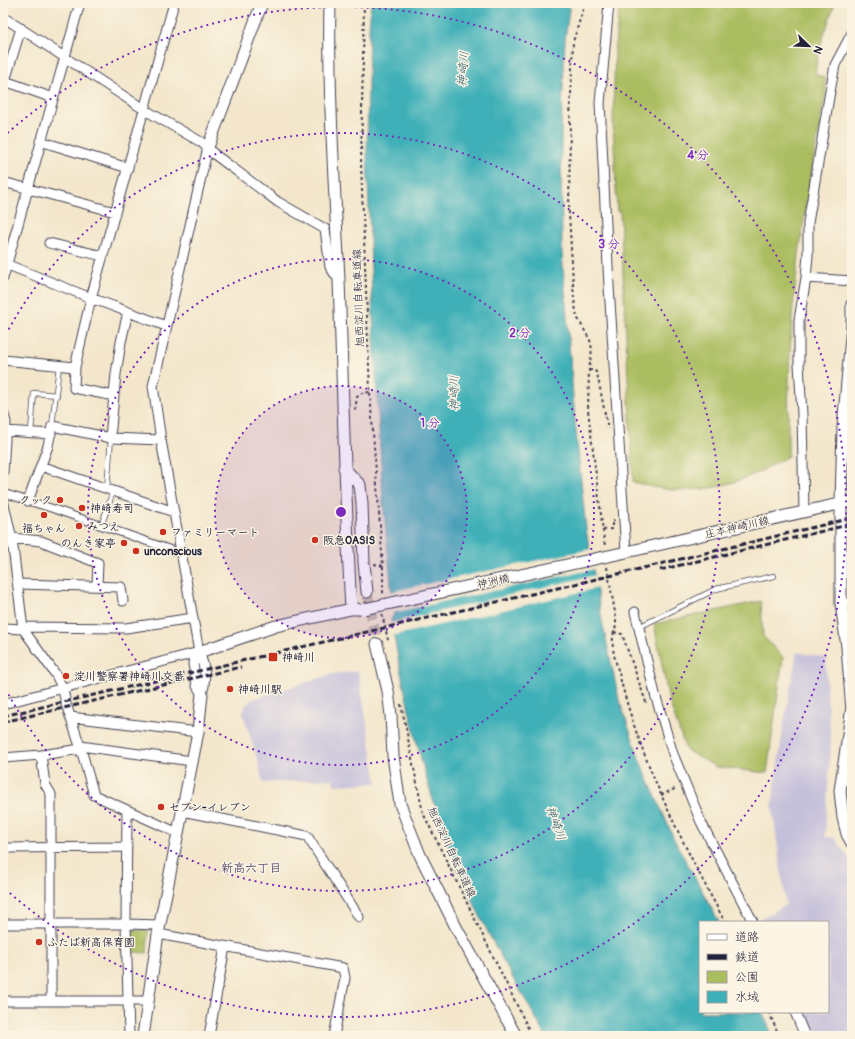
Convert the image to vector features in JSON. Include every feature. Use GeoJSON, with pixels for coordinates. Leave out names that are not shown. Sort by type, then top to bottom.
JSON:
{"type":"FeatureCollection","features":[{"type":"Feature","properties":{"kind":"street"},"geometry":{"type":"LineString","coordinates":[[3,278],[5,264],[28,189],[40,141],[80,3]]}},
{"type":"Feature","properties":{"kind":"street"},"geometry":{"type":"LineString","coordinates":[[114,396],[74,388],[75,367],[91,298],[174,3]]}},
{"type":"Feature","properties":{"kind":"street"},"geometry":{"type":"LineString","coordinates":[[143,1036],[159,930],[198,732],[202,694],[206,684],[203,662],[199,652],[180,553],[153,386],[208,147],[262,3]]}},
{"type":"Feature","properties":{"kind":"street"},"geometry":{"type":"LineString","coordinates":[[330,3],[331,129],[339,280],[344,468],[351,609]]}},
{"type":"Feature","properties":{"kind":"street"},"geometry":{"type":"LineString","coordinates":[[609,3],[600,103],[624,552]]}},
{"type":"Feature","properties":{"kind":"street"},"geometry":{"type":"LineString","coordinates":[[3,17],[145,110],[208,147],[214,154],[278,202],[325,228],[330,267],[339,280]]}},
{"type":"Feature","properties":{"kind":"street"},"geometry":{"type":"LineString","coordinates":[[21,28],[5,81],[53,98]]}},
{"type":"Feature","properties":{"kind":"street"},"geometry":{"type":"LineString","coordinates":[[804,512],[799,320],[806,278],[808,223],[835,65],[852,33]]}},
{"type":"Feature","properties":{"kind":"street"},"geometry":{"type":"LineString","coordinates":[[40,141],[128,168]]}},
{"type":"Feature","properties":{"kind":"street"},"geometry":{"type":"LineString","coordinates":[[3,182],[115,212]]}},
{"type":"Feature","properties":{"kind":"street"},"geometry":{"type":"LineString","coordinates":[[48,242],[103,256]]}},
{"type":"Feature","properties":{"kind":"street"},"geometry":{"type":"LineString","coordinates":[[5,264],[166,326]]}},
{"type":"Feature","properties":{"kind":"street"},"geometry":{"type":"LineString","coordinates":[[806,278],[852,281]]}},
{"type":"Feature","properties":{"kind":"street"},"geometry":{"type":"LineString","coordinates":[[852,304],[843,427],[841,504],[846,603],[846,647],[852,710]]}},
{"type":"Feature","properties":{"kind":"street"},"geometry":{"type":"LineString","coordinates":[[110,438],[119,355],[128,312]]}},
{"type":"Feature","properties":{"kind":"street"},"geometry":{"type":"LineString","coordinates":[[3,360],[75,367]]}},
{"type":"Feature","properties":{"kind":"street"},"geometry":{"type":"LineString","coordinates":[[3,412],[6,422],[3,473]]}},
{"type":"Feature","properties":{"kind":"street"},"geometry":{"type":"LineString","coordinates":[[6,431],[31,432],[51,430],[110,438],[161,440]]}},
{"type":"Feature","properties":{"kind":"street"},"geometry":{"type":"LineString","coordinates":[[28,501],[41,466],[51,430]]}},
{"type":"Feature","properties":{"kind":"street"},"geometry":{"type":"LineString","coordinates":[[41,466],[174,512]]}},
{"type":"Feature","properties":{"kind":"street"},"geometry":{"type":"LineString","coordinates":[[344,468],[360,485],[367,592]]}},
{"type":"Feature","properties":{"kind":"street"},"geometry":{"type":"LineString","coordinates":[[3,494],[28,501],[180,553]]}},
{"type":"Feature","properties":{"kind":"street"},"geometry":{"type":"LineString","coordinates":[[3,500],[12,538],[23,628],[56,675],[63,688],[70,717],[81,747],[94,795],[178,834]]}},
{"type":"Feature","properties":{"kind":"street","name":"庄本神崎川線"},"geometry":{"type":"LineString","coordinates":[[624,552],[852,501]]}},
{"type":"Feature","properties":{"kind":"street"},"geometry":{"type":"LineString","coordinates":[[12,538],[41,541],[98,563],[97,586]]}},
{"type":"Feature","properties":{"kind":"street","name":"神洲橋"},"geometry":{"type":"LineString","coordinates":[[199,652],[276,626],[351,609],[364,609],[624,552]]}},
{"type":"Feature","properties":{"kind":"street"},"geometry":{"type":"LineString","coordinates":[[18,584],[121,587],[123,601]]}},
{"type":"Feature","properties":{"kind":"street"},"geometry":{"type":"LineString","coordinates":[[635,612],[655,694],[673,754],[700,822],[752,921]]}},
{"type":"Feature","properties":{"kind":"street"},"geometry":{"type":"LineString","coordinates":[[3,628],[108,629],[126,628],[193,618]]}},
{"type":"Feature","properties":{"kind":"street"},"geometry":{"type":"LineString","coordinates":[[382,641],[391,716],[393,756],[400,804],[420,854],[457,929],[516,1036]]}},
{"type":"Feature","properties":{"kind":"street"},"geometry":{"type":"LineString","coordinates":[[3,704],[199,652]]}},
{"type":"Feature","properties":{"kind":"street"},"geometry":{"type":"LineString","coordinates":[[852,707],[848,762],[840,791],[843,818],[847,834],[852,843]]}},
{"type":"Feature","properties":{"kind":"street"},"geometry":{"type":"LineString","coordinates":[[70,717],[198,732]]}},
{"type":"Feature","properties":{"kind":"street"},"geometry":{"type":"LineString","coordinates":[[3,758],[41,756],[81,747],[192,761]]}},
{"type":"Feature","properties":{"kind":"street"},"geometry":{"type":"LineString","coordinates":[[41,756],[45,784],[51,794],[51,1000]]}},
{"type":"Feature","properties":{"kind":"street"},"geometry":{"type":"LineString","coordinates":[[127,810],[126,924],[129,1036]]}},
{"type":"Feature","properties":{"kind":"street"},"geometry":{"type":"LineString","coordinates":[[182,811],[307,836],[359,917]]}},
{"type":"Feature","properties":{"kind":"street"},"geometry":{"type":"LineString","coordinates":[[3,848],[127,847]]}},
{"type":"Feature","properties":{"kind":"street"},"geometry":{"type":"LineString","coordinates":[[3,924],[126,924],[159,930],[225,947],[343,968],[345,978],[334,1036]]}},
{"type":"Feature","properties":{"kind":"street"},"geometry":{"type":"LineString","coordinates":[[209,1036],[225,947]]}},
{"type":"Feature","properties":{"kind":"street"},"geometry":{"type":"LineString","coordinates":[[3,1001],[148,1001]]}},
{"type":"Feature","properties":{"kind":"street"},"geometry":{"type":"LineString","coordinates":[[795,1013],[805,1036]]}},
{"type":"Feature","properties":{"kind":"lane"},"geometry":{"type":"LineString","coordinates":[[51,430],[59,366]]}},
{"type":"Feature","properties":{"kind":"lane"},"geometry":{"type":"LineString","coordinates":[[31,432],[34,393],[56,395]]}},
{"type":"Feature","properties":{"kind":"lane"},"geometry":{"type":"LineString","coordinates":[[101,526],[110,501],[110,438]]}},
{"type":"Feature","properties":{"kind":"lane"},"geometry":{"type":"LineString","coordinates":[[639,626],[716,589],[774,576]]}},
{"type":"Feature","properties":{"kind":"path","name":"旭西淀川自転車道線"},"geometry":{"type":"LineString","coordinates":[[364,3],[361,163],[370,392],[383,591]]}},
{"type":"Feature","properties":{"kind":"path"},"geometry":{"type":"LineString","coordinates":[[585,3],[573,42],[569,213],[574,298],[577,317],[590,340],[592,349],[588,370],[588,410],[605,551]]}},
{"type":"Feature","properties":{"kind":"path"},"geometry":{"type":"LineString","coordinates":[[588,370],[594,370],[597,373],[609,436]]}},
{"type":"Feature","properties":{"kind":"path"},"geometry":{"type":"LineString","coordinates":[[355,411],[357,397],[362,393],[370,392]]}},
{"type":"Feature","properties":{"kind":"path"},"geometry":{"type":"LineString","coordinates":[[603,530],[612,529],[612,521],[616,521]]}},
{"type":"Feature","properties":{"kind":"path"},"geometry":{"type":"LineString","coordinates":[[607,565],[616,618],[616,626],[612,640],[613,648],[622,687],[644,754],[661,795],[724,921]]}},
{"type":"Feature","properties":{"kind":"path"},"geometry":{"type":"LineString","coordinates":[[614,632],[622,634],[647,705]]}},
{"type":"Feature","properties":{"kind":"path"},"geometry":{"type":"LineString","coordinates":[[382,641],[389,646]]}},
{"type":"Feature","properties":{"kind":"path","name":"旭西淀川自転車道線"},"geometry":{"type":"LineString","coordinates":[[400,697],[423,812],[532,1036]]}},
{"type":"Feature","properties":{"kind":"path"},"geometry":{"type":"LineString","coordinates":[[661,795],[675,789]]}},
{"type":"Feature","properties":{"kind":"path"},"geometry":{"type":"LineString","coordinates":[[768,1013],[779,1036]]}},
{"type":"Feature","properties":{"kind":"shaded area"},"geometry":{"type":"Polygon","coordinates":[[[797,652],[826,658],[827,696],[831,741],[825,837],[835,838],[852,862],[852,1036],[811,1036],[800,1013],[829,1013],[829,921],[760,921],[759,919],[786,905],[772,806],[783,728],[797,652]]]}},
{"type":"Feature","properties":{"kind":"shaded area"},"geometry":{"type":"Polygon","coordinates":[[[358,671],[377,783],[334,785],[333,779],[263,783],[258,761],[243,714],[245,706],[251,700],[332,674],[358,671]]]}},
{"type":"Feature","properties":{"kind":"green space"},"geometry":{"type":"Polygon","coordinates":[[[620,3],[835,3],[819,49],[815,74],[825,78],[826,90],[803,225],[793,307],[789,381],[788,456],[747,477],[704,489],[672,490],[633,482],[620,211],[617,211],[613,123],[615,45],[620,3]]]}},
{"type":"Feature","properties":{"kind":"green space"},"geometry":{"type":"Polygon","coordinates":[[[761,601],[763,636],[783,657],[767,773],[716,767],[686,750],[669,701],[654,624],[761,601]]]}},
{"type":"Feature","properties":{"kind":"green space"},"geometry":{"type":"Polygon","coordinates":[[[133,930],[148,930],[147,953],[131,952],[130,933],[133,930]]]}},
{"type":"Feature","properties":{"kind":"water"},"geometry":{"type":"Polygon","coordinates":[[[371,3],[570,3],[565,40],[561,134],[562,253],[575,422],[586,529],[602,621],[619,699],[640,761],[675,841],[718,921],[699,921],[699,1013],[762,1013],[773,1036],[546,1036],[500,956],[459,872],[434,801],[413,729],[391,619],[394,615],[383,502],[372,299],[367,151],[369,29],[371,3]]]}},
{"type":"Feature","properties":{"kind":"pier"},"geometry":{"type":"Polygon","coordinates":[[[591,549],[595,569],[391,613],[389,592],[591,549]]]}},
{"type":"Feature","properties":{"kind":"pier"},"geometry":{"type":"Polygon","coordinates":[[[596,575],[598,588],[392,636],[390,623],[596,575]]]}},
{"type":"Feature","properties":{"kind":"tunnel"},"geometry":{"type":"LineString","coordinates":[[367,592],[377,644]]}},
{"type":"Feature","properties":{"kind":"railway"},"geometry":{"type":"LineString","coordinates":[[3,716],[618,574],[852,518]]}},
{"type":"Feature","properties":{"kind":"railway"},"geometry":{"type":"LineString","coordinates":[[660,570],[852,524]]}},
{"type":"Feature","properties":{"kind":"railway"},"geometry":{"type":"LineString","coordinates":[[3,722],[241,667]]}},
{"type":"Feature","properties":{"kind":"place","name":"クック"},"geometry":{"type":"Point","coordinates":[60,500]}},
{"type":"Feature","properties":{"kind":"place","name":"神崎寿司"},"geometry":{"type":"Point","coordinates":[82,508]}},
{"type":"Feature","properties":{"kind":"place","name":"福ちゃん"},"geometry":{"type":"Point","coordinates":[44,515]}},
{"type":"Feature","properties":{"kind":"place","name":"みつえ"},"geometry":{"type":"Point","coordinates":[79,526]}},
{"type":"Feature","properties":{"kind":"place","name":"ファミリーマート"},"geometry":{"type":"Point","coordinates":[163,532]}},
{"type":"Feature","properties":{"kind":"place","name":"阪急OASIS"},"geometry":{"type":"Point","coordinates":[315,540]}},
{"type":"Feature","properties":{"kind":"place","name":"のんき家亭"},"geometry":{"type":"Point","coordinates":[124,543]}},
{"type":"Feature","properties":{"kind":"place","name":"unconscious"},"geometry":{"type":"Point","coordinates":[136,551]}},
{"type":"Feature","properties":{"kind":"place","name":"神崎川"},"geometry":{"type":"Point","coordinates":[273,657]}},
{"type":"Feature","properties":{"kind":"place","name":"淀川警察署神崎川交番"},"geometry":{"type":"Point","coordinates":[66,676]}},
{"type":"Feature","properties":{"kind":"place","name":"神崎川駅"},"geometry":{"type":"Point","coordinates":[230,689]}},
{"type":"Feature","properties":{"kind":"place","name":"セブン-イレブン"},"geometry":{"type":"Point","coordinates":[161,807]}},
{"type":"Feature","properties":{"kind":"place","name":"ふたば新高保育園"},"geometry":{"type":"Point","coordinates":[39,942]}},
{"type":"Feature","properties":{"kind":"district","name":"新高六丁目"},"geometry":{"type":"Point","coordinates":[251,868]}}]}
